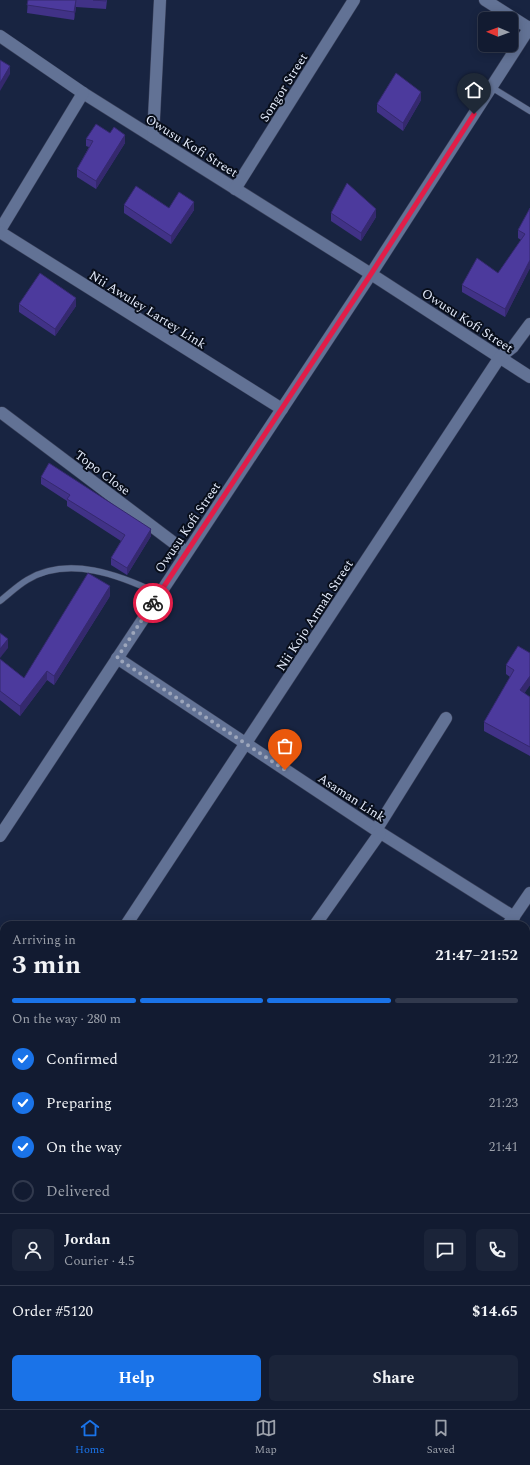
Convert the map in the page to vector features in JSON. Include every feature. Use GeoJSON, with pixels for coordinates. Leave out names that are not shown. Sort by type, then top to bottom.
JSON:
{"type":"FeatureCollection","features":[{"type":"Feature","properties":{"kind":"street"},"geometry":{"type":"LineString","coordinates":[[153,137],[160,0]]}},
{"type":"Feature","properties":{"kind":"street","name":"Songor Street"},"geometry":{"type":"LineString","coordinates":[[235,189],[354,0]]}},
{"type":"Feature","properties":{"kind":"street"},"geometry":{"type":"LineString","coordinates":[[485,0],[530,27]]}},
{"type":"Feature","properties":{"kind":"street","name":"Owusu Kofi Street"},"geometry":{"type":"LineString","coordinates":[[0,836],[186,552],[371,274],[530,27]]}},
{"type":"Feature","properties":{"kind":"street","name":"Owusu Kofi Street"},"geometry":{"type":"LineString","coordinates":[[0,36],[83,94],[371,274],[530,377]]}},
{"type":"Feature","properties":{"kind":"street"},"geometry":{"type":"LineString","coordinates":[[0,231],[83,94]]}},
{"type":"Feature","properties":{"kind":"street","name":"Nii Awuley Lartey Link"},"geometry":{"type":"LineString","coordinates":[[0,231],[282,409]]}},
{"type":"Feature","properties":{"kind":"street","name":"Nii Kojo Armah Street"},"geometry":{"type":"LineString","coordinates":[[129,921],[500,357],[512,347],[530,324]]}},
{"type":"Feature","properties":{"kind":"street","name":"Topo Close"},"geometry":{"type":"LineString","coordinates":[[2,413],[186,552]]}},
{"type":"Feature","properties":{"kind":"street","name":"Asaman Link"},"geometry":{"type":"LineString","coordinates":[[117,658],[511,921]]}},
{"type":"Feature","properties":{"kind":"street"},"geometry":{"type":"LineString","coordinates":[[318,921],[378,831],[446,718]]}},
{"type":"Feature","properties":{"kind":"street"},"geometry":{"type":"LineString","coordinates":[[511,921],[530,893]]}},
{"type":"Feature","properties":{"kind":"lane"},"geometry":{"type":"LineString","coordinates":[[491,87],[530,111]]}},
{"type":"Feature","properties":{"kind":"lane"},"geometry":{"type":"LineString","coordinates":[[0,601],[27,580],[45,572],[59,569],[91,569],[137,583],[159,594]]}},
{"type":"Feature","properties":{"kind":"building"},"geometry":{"type":"Polygon","coordinates":[[[28,0],[76,0],[74,12],[27,5],[28,0]]]}},
{"type":"Feature","properties":{"kind":"building"},"geometry":{"type":"Polygon","coordinates":[[[0,60],[10,66],[0,83],[0,60]]]}},
{"type":"Feature","properties":{"kind":"building"},"geometry":{"type":"Polygon","coordinates":[[[396,73],[421,92],[403,123],[377,104],[396,73]]]}},
{"type":"Feature","properties":{"kind":"building"},"geometry":{"type":"Polygon","coordinates":[[[96,124],[110,133],[114,127],[125,135],[96,181],[77,169],[93,141],[86,139],[96,124]]]}},
{"type":"Feature","properties":{"kind":"building"},"geometry":{"type":"Polygon","coordinates":[[[347,183],[376,209],[361,233],[331,213],[347,183]]]}},
{"type":"Feature","properties":{"kind":"building"},"geometry":{"type":"Polygon","coordinates":[[[136,186],[169,208],[179,192],[194,202],[171,236],[124,205],[136,186]]]}},
{"type":"Feature","properties":{"kind":"building"},"geometry":{"type":"Polygon","coordinates":[[[530,208],[530,260],[505,309],[462,285],[477,258],[498,273],[525,234],[518,230],[530,208]]]}},
{"type":"Feature","properties":{"kind":"building"},"geometry":{"type":"Polygon","coordinates":[[[40,273],[76,298],[55,329],[19,304],[40,273]]]}},
{"type":"Feature","properties":{"kind":"building"},"geometry":{"type":"Polygon","coordinates":[[[49,463],[151,529],[127,568],[111,558],[125,535],[67,499],[70,495],[41,477],[49,463]]]}},
{"type":"Feature","properties":{"kind":"building"},"geometry":{"type":"Polygon","coordinates":[[[88,573],[110,586],[54,676],[47,671],[20,706],[0,691],[0,659],[24,678],[88,573]]]}},
{"type":"Feature","properties":{"kind":"building"},"geometry":{"type":"Polygon","coordinates":[[[0,633],[8,639],[0,649],[0,633]]]}},
{"type":"Feature","properties":{"kind":"building"},"geometry":{"type":"Polygon","coordinates":[[[518,646],[530,653],[530,676],[520,690],[530,697],[530,747],[484,722],[514,670],[506,665],[518,646]]]}},
{"type":"Feature","properties":{"kind":"way so far"},"geometry":{"type":"LineString","coordinates":[[153,603],[117,658],[285,770]]}},
{"type":"Feature","properties":{"kind":"route"},"geometry":{"type":"LineString","coordinates":[[153,603],[371,274],[474,114]]}}]}
